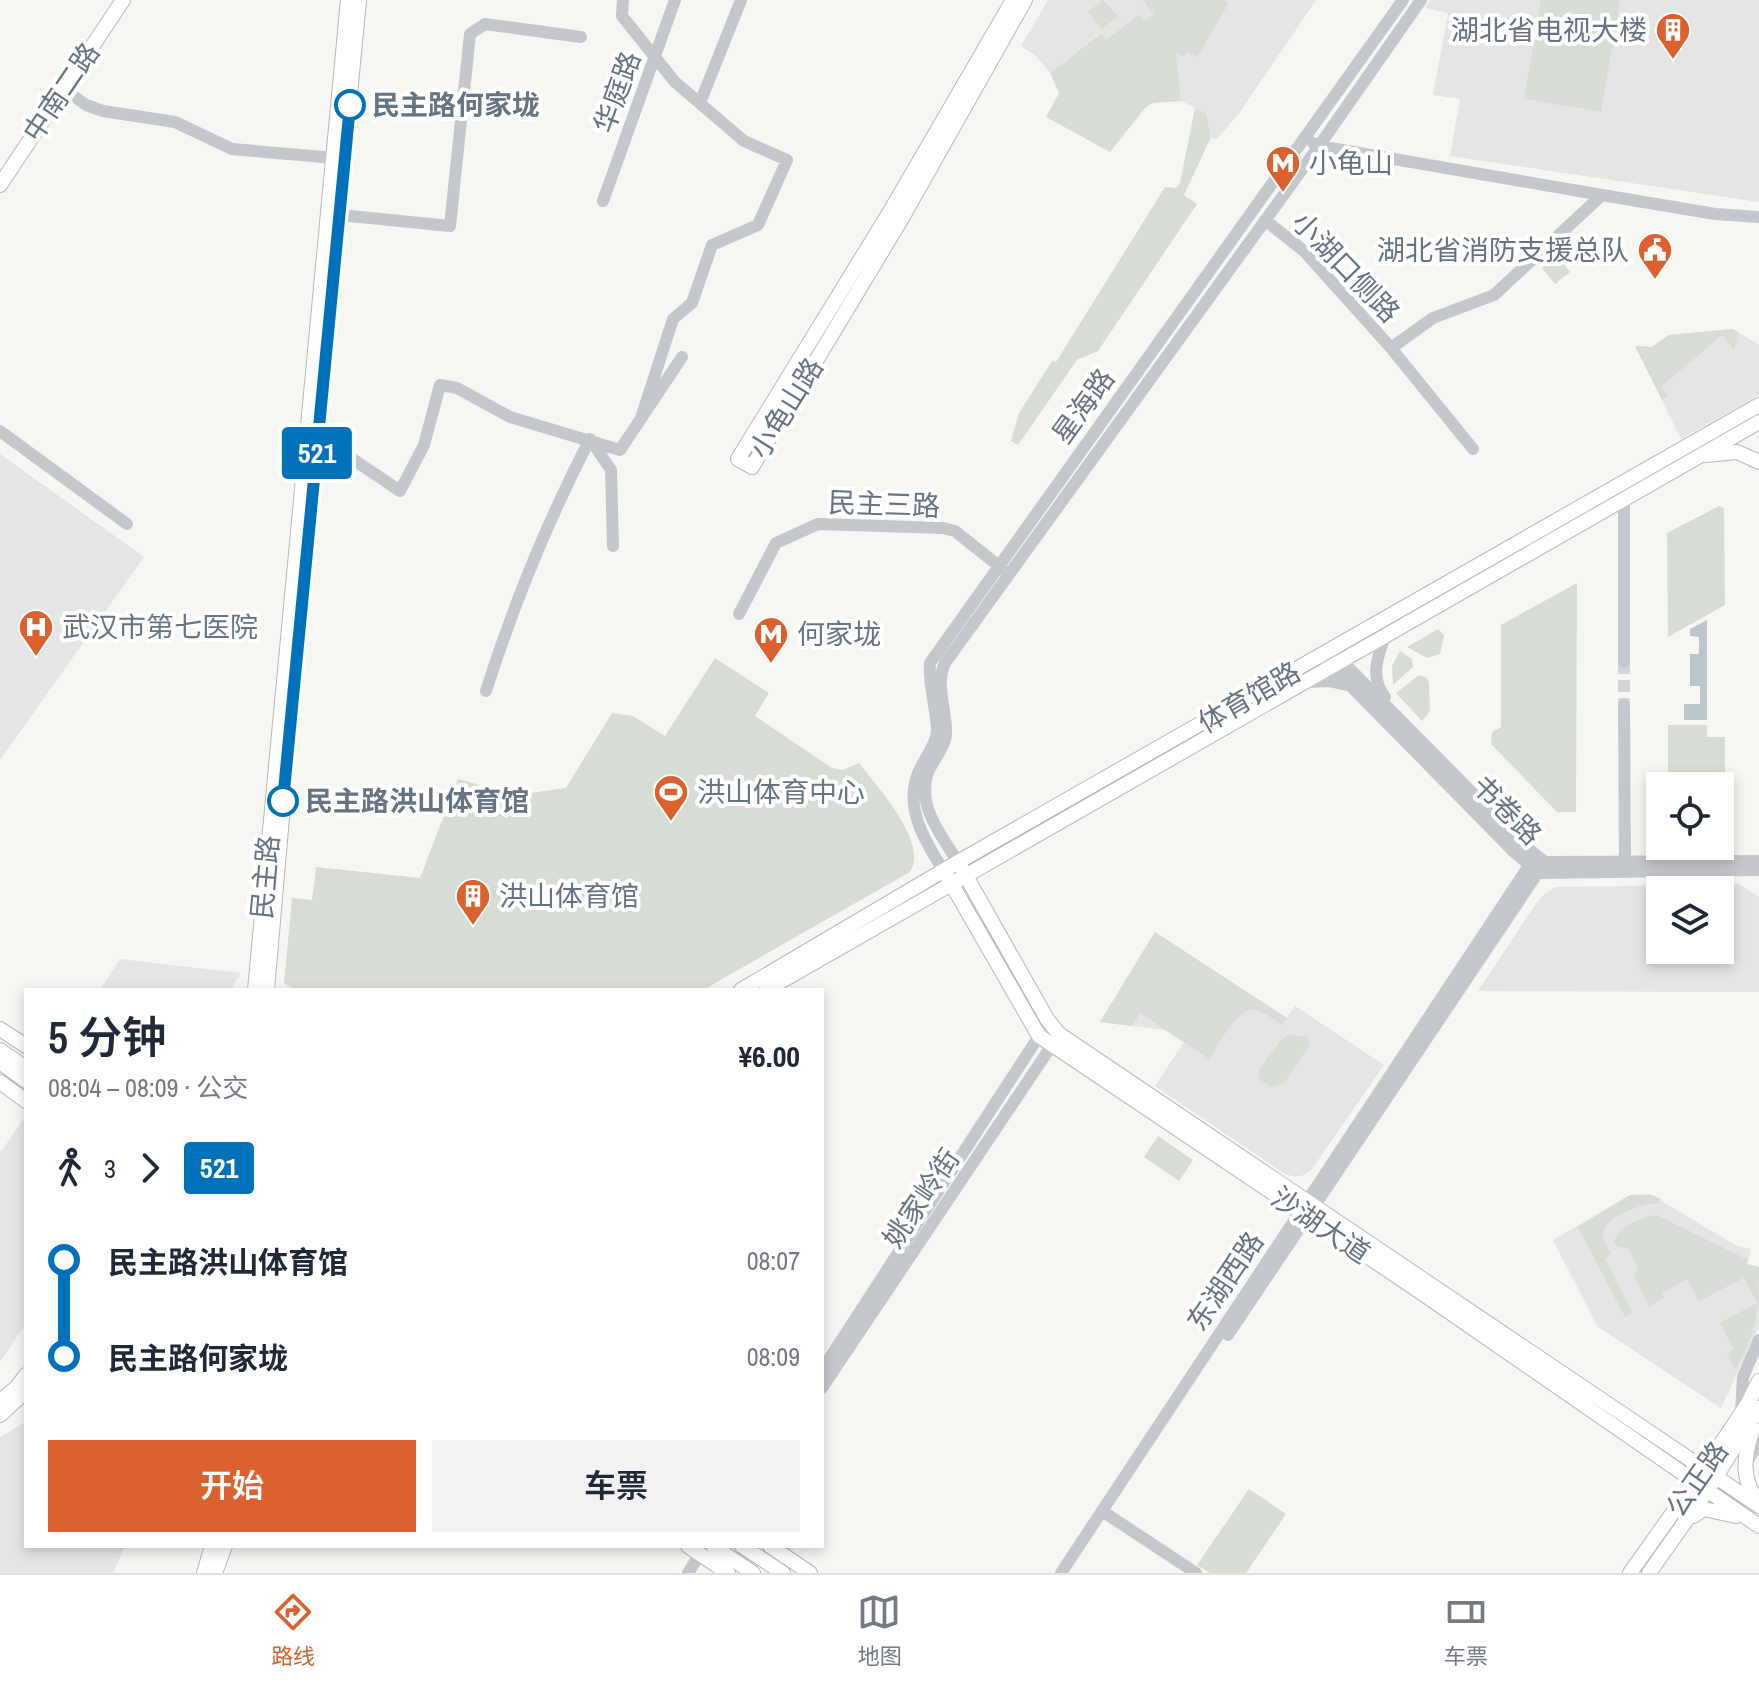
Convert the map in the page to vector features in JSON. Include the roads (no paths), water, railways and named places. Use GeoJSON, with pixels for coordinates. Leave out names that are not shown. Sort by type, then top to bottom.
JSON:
{"type":"FeatureCollection","features":[{"type":"Feature","properties":{"kind":"main road","name":"中南二路"},"geometry":{"type":"LineString","coordinates":[[0,185],[123,0]]}},
{"type":"Feature","properties":{"kind":"main road","name":"民主路"},"geometry":{"type":"LineString","coordinates":[[267,988],[348,0]]}},
{"type":"Feature","properties":{"kind":"main road","name":"民主路"},"geometry":{"type":"LineString","coordinates":[[255,988],[313,432],[340,215],[359,0]]}},
{"type":"Feature","properties":{"kind":"main road","name":"小龟山路"},"geometry":{"type":"LineString","coordinates":[[1013,0],[891,210],[738,459],[752,467],[902,218],[1025,0]]}},
{"type":"Feature","properties":{"kind":"main road","name":"体育馆路"},"geometry":{"type":"LineString","coordinates":[[744,988],[943,870],[1331,658],[1759,405]]}},
{"type":"Feature","properties":{"kind":"main road","name":"体育馆路"},"geometry":{"type":"LineString","coordinates":[[769,988],[1304,682],[1331,658],[1385,636],[1759,422]]}},
{"type":"Feature","properties":{"kind":"main road"},"geometry":{"type":"LineString","coordinates":[[1698,455],[1737,452],[1759,462]]}},
{"type":"Feature","properties":{"kind":"main road","name":"沙湖大道"},"geometry":{"type":"LineString","coordinates":[[958,862],[1055,1035],[1756,1524]]}},
{"type":"Feature","properties":{"kind":"main road","name":"沙湖大道"},"geometry":{"type":"LineString","coordinates":[[943,870],[1039,1036],[1055,1035]]}},
{"type":"Feature","properties":{"kind":"main road"},"geometry":{"type":"LineString","coordinates":[[0,1029],[24,1045]]}},
{"type":"Feature","properties":{"kind":"main road"},"geometry":{"type":"LineString","coordinates":[[0,1050],[24,1067]]}},
{"type":"Feature","properties":{"kind":"main road"},"geometry":{"type":"LineString","coordinates":[[0,1062],[24,1080]]}},
{"type":"Feature","properties":{"kind":"main road"},"geometry":{"type":"LineString","coordinates":[[0,1082],[24,1100]]}},
{"type":"Feature","properties":{"kind":"main road","name":"沙湖大道"},"geometry":{"type":"LineString","coordinates":[[1308,1209],[1759,1504]]}},
{"type":"Feature","properties":{"kind":"main road"},"geometry":{"type":"LineString","coordinates":[[0,1401],[24,1378]]}},
{"type":"Feature","properties":{"kind":"main road","name":"公正路"},"geometry":{"type":"LineString","coordinates":[[1710,1473],[1759,1381]]}},
{"type":"Feature","properties":{"kind":"main road"},"geometry":{"type":"LineString","coordinates":[[0,1415],[24,1393]]}},
{"type":"Feature","properties":{"kind":"main road"},"geometry":{"type":"LineString","coordinates":[[1759,1409],[1747,1447],[1745,1467],[1746,1479],[1759,1504]]}},
{"type":"Feature","properties":{"kind":"main road","name":"公正路"},"geometry":{"type":"LineString","coordinates":[[1649,1573],[1672,1541],[1710,1473],[1759,1409]]}},
{"type":"Feature","properties":{"kind":"main road","name":"公正路"},"geometry":{"type":"LineString","coordinates":[[1630,1573],[1701,1487]]}},
{"type":"Feature","properties":{"kind":"main road"},"geometry":{"type":"LineString","coordinates":[[1672,1541],[1701,1510],[1727,1513],[1756,1524]]}},
{"type":"Feature","properties":{"kind":"main road"},"geometry":{"type":"LineString","coordinates":[[204,1573],[211,1548]]}},
{"type":"Feature","properties":{"kind":"main road"},"geometry":{"type":"LineString","coordinates":[[215,1573],[224,1548]]}},
{"type":"Feature","properties":{"kind":"main road"},"geometry":{"type":"LineString","coordinates":[[745,1548],[783,1573]]}},
{"type":"Feature","properties":{"kind":"main road"},"geometry":{"type":"LineString","coordinates":[[773,1548],[810,1573]]}},
{"type":"Feature","properties":{"kind":"main road"},"geometry":{"type":"LineString","coordinates":[[701,1549],[728,1573]]}},
{"type":"Feature","properties":{"kind":"main road"},"geometry":{"type":"LineString","coordinates":[[701,1549],[753,1573]]}},
{"type":"Feature","properties":{"kind":"street"},"geometry":{"type":"LineString","coordinates":[[623,0],[622,16],[675,82],[744,141],[787,160],[758,225],[712,245],[692,303],[673,319],[641,418]]}},
{"type":"Feature","properties":{"kind":"street","name":"华庭路"},"geometry":{"type":"LineString","coordinates":[[603,201],[675,0]]}},
{"type":"Feature","properties":{"kind":"street"},"geometry":{"type":"LineString","coordinates":[[700,103],[741,0]]}},
{"type":"Feature","properties":{"kind":"street","name":"星海路"},"geometry":{"type":"LineString","coordinates":[[943,870],[921,835],[916,819],[916,777],[937,736],[930,663],[1403,0]]}},
{"type":"Feature","properties":{"kind":"street","name":"星海路"},"geometry":{"type":"LineString","coordinates":[[958,862],[931,817],[925,790],[928,775],[946,736],[941,674],[950,655],[1319,146],[1421,0]]}},
{"type":"Feature","properties":{"kind":"street"},"geometry":{"type":"LineString","coordinates":[[340,215],[450,226],[470,34],[485,24],[581,37]]}},
{"type":"Feature","properties":{"kind":"street"},"geometry":{"type":"LineString","coordinates":[[64,89],[86,105],[103,111],[175,122],[232,149],[334,158]]}},
{"type":"Feature","properties":{"kind":"street"},"geometry":{"type":"LineString","coordinates":[[1305,137],[1319,146],[1715,214],[1759,217]]}},
{"type":"Feature","properties":{"kind":"street","name":"小湖口侧路"},"geometry":{"type":"LineString","coordinates":[[1391,348],[1433,318],[1494,295],[1602,195]]}},
{"type":"Feature","properties":{"kind":"street"},"geometry":{"type":"LineString","coordinates":[[1715,214],[1759,227]]}},
{"type":"Feature","properties":{"kind":"street","name":"小湖口侧路"},"geometry":{"type":"LineString","coordinates":[[1265,220],[1304,251],[1391,348],[1473,449]]}},
{"type":"Feature","properties":{"kind":"street"},"geometry":{"type":"LineString","coordinates":[[313,432],[400,491],[424,445],[440,385],[457,388],[510,417],[620,450],[682,357]]}},
{"type":"Feature","properties":{"kind":"street"},"geometry":{"type":"LineString","coordinates":[[0,431],[127,524]]}},
{"type":"Feature","properties":{"kind":"street"},"geometry":{"type":"LineString","coordinates":[[590,439],[611,470],[613,546]]}},
{"type":"Feature","properties":{"kind":"street"},"geometry":{"type":"LineString","coordinates":[[486,691],[510,616],[559,500],[590,439]]}},
{"type":"Feature","properties":{"kind":"street"},"geometry":{"type":"LineString","coordinates":[[1624,498],[1624,662]]}},
{"type":"Feature","properties":{"kind":"street","name":"民主三路"},"geometry":{"type":"LineString","coordinates":[[739,614],[776,543],[818,524],[955,531],[1010,575]]}},
{"type":"Feature","properties":{"kind":"street"},"geometry":{"type":"LineString","coordinates":[[1385,636],[1377,659],[1376,678],[1392,710]]}},
{"type":"Feature","properties":{"kind":"street","name":"书卷路"},"geometry":{"type":"LineString","coordinates":[[1331,658],[1351,686],[1537,864],[1759,870]]}},
{"type":"Feature","properties":{"kind":"street","name":"书卷路"},"geometry":{"type":"LineString","coordinates":[[1331,658],[1392,710],[1537,864],[1759,861]]}},
{"type":"Feature","properties":{"kind":"street"},"geometry":{"type":"LineString","coordinates":[[1304,682],[1329,681],[1351,686]]}},
{"type":"Feature","properties":{"kind":"street"},"geometry":{"type":"LineString","coordinates":[[1624,705],[1625,862]]}},
{"type":"Feature","properties":{"kind":"street","name":"东湖西路"},"geometry":{"type":"LineString","coordinates":[[1061,1573],[1537,864]]}},
{"type":"Feature","properties":{"kind":"street","name":"姚家岭街"},"geometry":{"type":"LineString","coordinates":[[824,1385],[1055,1035]]}},
{"type":"Feature","properties":{"kind":"street","name":"姚家岭街"},"geometry":{"type":"LineString","coordinates":[[824,1367],[1039,1036]]}},
{"type":"Feature","properties":{"kind":"street"},"geometry":{"type":"LineString","coordinates":[[1741,1414],[1743,1377],[1759,1340]]}},
{"type":"Feature","properties":{"kind":"street"},"geometry":{"type":"LineString","coordinates":[[1745,1467],[1759,1441]]}},
{"type":"Feature","properties":{"kind":"street"},"geometry":{"type":"LineString","coordinates":[[1104,1513],[1196,1573]]}},
{"type":"Feature","properties":{"kind":"street","name":"东湖西路"},"geometry":{"type":"LineString","coordinates":[[1067,1573],[1104,1513]]}},
{"type":"Feature","properties":{"kind":"street"},"geometry":{"type":"LineString","coordinates":[[688,1573],[701,1549]]}},
{"type":"Feature","properties":{"kind":"tunnel"},"geometry":{"type":"LineString","coordinates":[[1624,662],[1624,705]]}},
{"type":"Feature","properties":{"kind":"place","name":"湖北省电视大楼"},"geometry":{"type":"Point","coordinates":[1673,61]}},
{"type":"Feature","properties":{"kind":"place","name":"民主路何家垅"},"geometry":{"type":"Point","coordinates":[350,105]}},
{"type":"Feature","properties":{"kind":"place","name":"小龟山"},"geometry":{"type":"Point","coordinates":[1283,194]}},
{"type":"Feature","properties":{"kind":"place","name":"湖北省消防支援总队"},"geometry":{"type":"Point","coordinates":[1655,281]}},
{"type":"Feature","properties":{"kind":"place","name":"武汉市第七医院"},"geometry":{"type":"Point","coordinates":[36,658]}},
{"type":"Feature","properties":{"kind":"place","name":"何家垅"},"geometry":{"type":"Point","coordinates":[771,665]}},
{"type":"Feature","properties":{"kind":"place","name":"民主路洪山体育馆"},"geometry":{"type":"Point","coordinates":[283,801]}},
{"type":"Feature","properties":{"kind":"place","name":"洪山体育中心"},"geometry":{"type":"Point","coordinates":[671,823]}},
{"type":"Feature","properties":{"kind":"place","name":"洪山体育馆"},"geometry":{"type":"Point","coordinates":[473,927]}}]}
